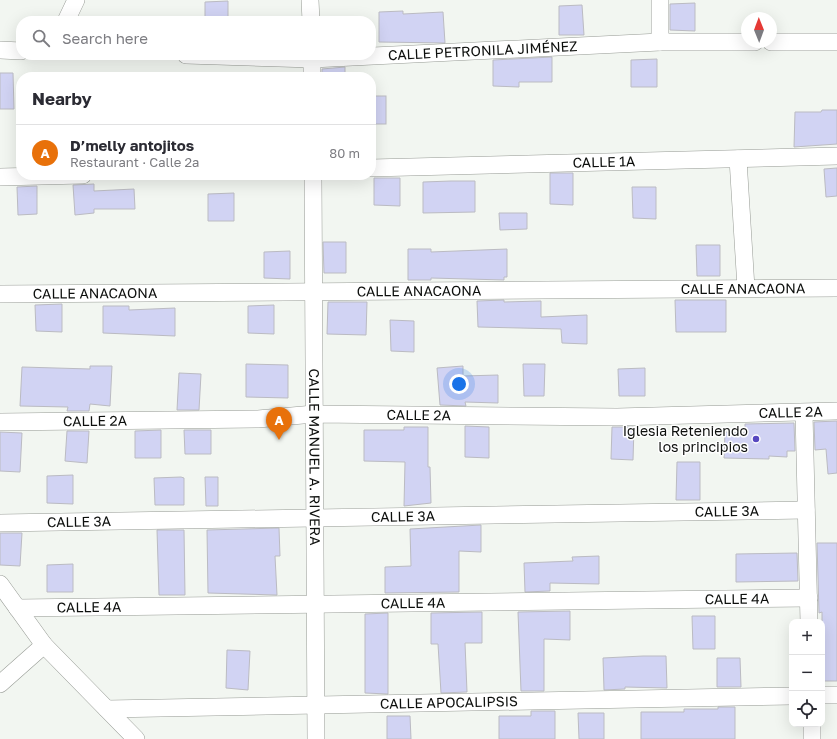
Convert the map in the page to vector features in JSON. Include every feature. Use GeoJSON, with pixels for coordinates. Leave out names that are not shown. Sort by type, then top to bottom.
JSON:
{"type":"FeatureCollection","features":[{"type":"Feature","properties":{"kind":"street"},"geometry":{"type":"LineString","coordinates":[[68,16],[76,0]]}},
{"type":"Feature","properties":{"kind":"street"},"geometry":{"type":"LineString","coordinates":[[310,0],[311,16]]}},
{"type":"Feature","properties":{"kind":"street"},"geometry":{"type":"LineString","coordinates":[[660,0],[660,42]]}},
{"type":"Feature","properties":{"kind":"street","name":"CALLE PETRONILA JIMÉNEZ"},"geometry":{"type":"LineString","coordinates":[[376,54],[660,42],[741,42]]}},
{"type":"Feature","properties":{"kind":"street"},"geometry":{"type":"LineString","coordinates":[[777,42],[837,42]]}},
{"type":"Feature","properties":{"kind":"street"},"geometry":{"type":"LineString","coordinates":[[0,50],[16,51]]}},
{"type":"Feature","properties":{"kind":"street"},"geometry":{"type":"LineString","coordinates":[[312,60],[312,72]]}},
{"type":"Feature","properties":{"kind":"street","name":"CALLE 1A"},"geometry":{"type":"LineString","coordinates":[[376,168],[738,160],[837,156]]}},
{"type":"Feature","properties":{"kind":"street"},"geometry":{"type":"LineString","coordinates":[[738,160],[746,288]]}},
{"type":"Feature","properties":{"kind":"street"},"geometry":{"type":"LineString","coordinates":[[0,177],[16,177]]}},
{"type":"Feature","properties":{"kind":"street","name":"CALLE MANUEL A. RIVERA"},"geometry":{"type":"LineString","coordinates":[[313,180],[316,739]]}},
{"type":"Feature","properties":{"kind":"street","name":"CALLE ANACAONA"},"geometry":{"type":"LineString","coordinates":[[0,294],[314,293],[837,288]]}},
{"type":"Feature","properties":{"kind":"street","name":"CALLE 2A"},"geometry":{"type":"LineString","coordinates":[[0,422],[258,419],[314,414],[617,417],[804,414],[837,411]]}},
{"type":"Feature","properties":{"kind":"street"},"geometry":{"type":"LineString","coordinates":[[804,414],[809,619]]}},
{"type":"Feature","properties":{"kind":"street","name":"CALLE 3A"},"geometry":{"type":"LineString","coordinates":[[0,523],[806,510]]}},
{"type":"Feature","properties":{"kind":"street"},"geometry":{"type":"LineString","coordinates":[[0,584],[44,645],[136,739]]}},
{"type":"Feature","properties":{"kind":"street","name":"CALLE 4A"},"geometry":{"type":"LineString","coordinates":[[17,608],[809,598]]}},
{"type":"Feature","properties":{"kind":"street"},"geometry":{"type":"LineString","coordinates":[[0,684],[44,645]]}},
{"type":"Feature","properties":{"kind":"street"},"geometry":{"type":"LineString","coordinates":[[825,695],[837,695]]}},
{"type":"Feature","properties":{"kind":"street","name":"CALLE APOCALIPSIS"},"geometry":{"type":"LineString","coordinates":[[107,709],[789,696]]}},
{"type":"Feature","properties":{"kind":"street"},"geometry":{"type":"LineString","coordinates":[[812,727],[812,739]]}},
{"type":"Feature","properties":{"kind":"building"},"geometry":{"type":"Polygon","coordinates":[[[228,1],[228,16],[205,16],[205,2],[228,1]]]}},
{"type":"Feature","properties":{"kind":"building"},"geometry":{"type":"Polygon","coordinates":[[[695,3],[695,31],[670,30],[670,4],[695,3]]]}},
{"type":"Feature","properties":{"kind":"building"},"geometry":{"type":"Polygon","coordinates":[[[582,5],[584,35],[559,35],[559,6],[582,5]]]}},
{"type":"Feature","properties":{"kind":"building"},"geometry":{"type":"Polygon","coordinates":[[[403,11],[403,14],[443,12],[445,43],[379,42],[379,12],[403,11]]]}},
{"type":"Feature","properties":{"kind":"building"},"geometry":{"type":"Polygon","coordinates":[[[552,57],[552,82],[519,82],[519,87],[493,86],[493,60],[552,57]]]}},
{"type":"Feature","properties":{"kind":"building"},"geometry":{"type":"Polygon","coordinates":[[[657,59],[657,87],[631,87],[631,60],[657,59]]]}},
{"type":"Feature","properties":{"kind":"building"},"geometry":{"type":"Polygon","coordinates":[[[345,67],[345,72],[322,72],[322,69],[345,67]]]}},
{"type":"Feature","properties":{"kind":"building"},"geometry":{"type":"Polygon","coordinates":[[[0,73],[13,73],[14,109],[0,109],[0,73]]]}},
{"type":"Feature","properties":{"kind":"building"},"geometry":{"type":"Polygon","coordinates":[[[376,96],[386,96],[386,124],[376,124],[376,96]]]}},
{"type":"Feature","properties":{"kind":"building"},"geometry":{"type":"Polygon","coordinates":[[[822,110],[837,110],[837,144],[794,147],[795,112],[821,112],[822,110]]]}},
{"type":"Feature","properties":{"kind":"building"},"geometry":{"type":"Polygon","coordinates":[[[837,168],[837,196],[826,197],[824,169],[837,168]]]}},
{"type":"Feature","properties":{"kind":"building"},"geometry":{"type":"Polygon","coordinates":[[[550,173],[573,173],[573,205],[550,204],[550,173]]]}},
{"type":"Feature","properties":{"kind":"building"},"geometry":{"type":"Polygon","coordinates":[[[376,178],[400,178],[400,206],[374,205],[374,180],[376,180],[376,178]]]}},
{"type":"Feature","properties":{"kind":"building"},"geometry":{"type":"Polygon","coordinates":[[[475,181],[475,212],[423,213],[423,182],[475,181]]]}},
{"type":"Feature","properties":{"kind":"building"},"geometry":{"type":"Polygon","coordinates":[[[94,184],[94,191],[134,189],[135,209],[94,209],[94,213],[75,215],[73,185],[94,184]]]}},
{"type":"Feature","properties":{"kind":"building"},"geometry":{"type":"Polygon","coordinates":[[[37,186],[37,214],[18,215],[17,187],[37,186]]]}},
{"type":"Feature","properties":{"kind":"building"},"geometry":{"type":"Polygon","coordinates":[[[632,187],[656,187],[656,219],[633,218],[632,187]]]}},
{"type":"Feature","properties":{"kind":"building"},"geometry":{"type":"Polygon","coordinates":[[[234,193],[234,221],[208,221],[208,194],[234,193]]]}},
{"type":"Feature","properties":{"kind":"building"},"geometry":{"type":"Polygon","coordinates":[[[499,213],[527,213],[527,229],[500,230],[499,213]]]}},
{"type":"Feature","properties":{"kind":"building"},"geometry":{"type":"Polygon","coordinates":[[[323,242],[346,242],[346,273],[324,273],[323,242]]]}},
{"type":"Feature","properties":{"kind":"building"},"geometry":{"type":"Polygon","coordinates":[[[696,245],[720,245],[720,276],[697,276],[696,245]]]}},
{"type":"Feature","properties":{"kind":"building"},"geometry":{"type":"Polygon","coordinates":[[[408,249],[431,249],[431,252],[507,249],[507,277],[504,277],[504,280],[431,278],[431,280],[408,280],[408,249]]]}},
{"type":"Feature","properties":{"kind":"building"},"geometry":{"type":"Polygon","coordinates":[[[290,251],[290,279],[264,278],[264,252],[290,251]]]}},
{"type":"Feature","properties":{"kind":"building"},"geometry":{"type":"Polygon","coordinates":[[[504,300],[504,302],[541,301],[541,317],[587,315],[587,344],[562,343],[561,329],[478,327],[477,301],[504,300]]]}},
{"type":"Feature","properties":{"kind":"building"},"geometry":{"type":"Polygon","coordinates":[[[675,300],[726,300],[726,332],[676,332],[675,300]]]}},
{"type":"Feature","properties":{"kind":"building"},"geometry":{"type":"Polygon","coordinates":[[[328,302],[367,302],[366,335],[327,334],[328,302]]]}},
{"type":"Feature","properties":{"kind":"building"},"geometry":{"type":"Polygon","coordinates":[[[62,304],[62,332],[36,331],[35,305],[62,304]]]}},
{"type":"Feature","properties":{"kind":"building"},"geometry":{"type":"Polygon","coordinates":[[[274,305],[274,334],[248,333],[248,306],[274,305]]]}},
{"type":"Feature","properties":{"kind":"building"},"geometry":{"type":"Polygon","coordinates":[[[103,306],[129,306],[129,310],[175,308],[175,336],[103,333],[103,306]]]}},
{"type":"Feature","properties":{"kind":"building"},"geometry":{"type":"Polygon","coordinates":[[[390,320],[414,321],[414,352],[391,351],[390,320]]]}},
{"type":"Feature","properties":{"kind":"building"},"geometry":{"type":"Polygon","coordinates":[[[246,364],[288,365],[288,398],[246,397],[246,364]]]}},
{"type":"Feature","properties":{"kind":"building"},"geometry":{"type":"Polygon","coordinates":[[[523,364],[545,364],[544,396],[524,396],[523,364]]]}},
{"type":"Feature","properties":{"kind":"building"},"geometry":{"type":"Polygon","coordinates":[[[90,366],[112,366],[110,406],[90,404],[89,411],[67,411],[68,407],[20,406],[22,367],[90,369],[90,366]]]}},
{"type":"Feature","properties":{"kind":"building"},"geometry":{"type":"Polygon","coordinates":[[[463,366],[463,376],[498,375],[498,403],[465,402],[466,406],[440,405],[437,368],[463,366]]]}},
{"type":"Feature","properties":{"kind":"building"},"geometry":{"type":"Polygon","coordinates":[[[645,368],[645,396],[619,396],[618,369],[645,368]]]}},
{"type":"Feature","properties":{"kind":"building"},"geometry":{"type":"Polygon","coordinates":[[[179,373],[201,374],[199,410],[177,410],[179,373]]]}},
{"type":"Feature","properties":{"kind":"building"},"geometry":{"type":"Polygon","coordinates":[[[837,421],[837,473],[828,474],[826,449],[815,450],[814,422],[837,421]]]}},
{"type":"Feature","properties":{"kind":"building"},"geometry":{"type":"Polygon","coordinates":[[[794,423],[795,451],[787,451],[787,457],[769,456],[769,459],[724,458],[725,432],[745,433],[745,424],[794,423]]]}},
{"type":"Feature","properties":{"kind":"building"},"geometry":{"type":"Polygon","coordinates":[[[465,426],[489,427],[489,458],[465,457],[465,426]]]}},
{"type":"Feature","properties":{"kind":"building"},"geometry":{"type":"Polygon","coordinates":[[[404,427],[428,427],[428,467],[430,467],[431,503],[404,506],[405,462],[364,461],[364,430],[404,430],[404,427]]]}},
{"type":"Feature","properties":{"kind":"building"},"geometry":{"type":"Polygon","coordinates":[[[612,427],[634,427],[633,460],[611,459],[612,427]]]}},
{"type":"Feature","properties":{"kind":"building"},"geometry":{"type":"Polygon","coordinates":[[[161,430],[161,458],[135,458],[135,431],[161,430]]]}},
{"type":"Feature","properties":{"kind":"building"},"geometry":{"type":"Polygon","coordinates":[[[184,430],[211,430],[211,454],[185,454],[184,430]]]}},
{"type":"Feature","properties":{"kind":"building"},"geometry":{"type":"Polygon","coordinates":[[[67,431],[89,431],[87,463],[65,461],[67,431]]]}},
{"type":"Feature","properties":{"kind":"building"},"geometry":{"type":"Polygon","coordinates":[[[0,432],[22,433],[20,472],[0,471],[0,432]]]}},
{"type":"Feature","properties":{"kind":"building"},"geometry":{"type":"Polygon","coordinates":[[[677,462],[700,462],[700,500],[676,500],[677,462]]]}},
{"type":"Feature","properties":{"kind":"building"},"geometry":{"type":"Polygon","coordinates":[[[73,475],[73,504],[47,503],[47,476],[73,475]]]}},
{"type":"Feature","properties":{"kind":"building"},"geometry":{"type":"Polygon","coordinates":[[[205,477],[218,477],[218,506],[206,506],[205,477]]]}},
{"type":"Feature","properties":{"kind":"building"},"geometry":{"type":"Polygon","coordinates":[[[154,478],[184,478],[184,505],[155,505],[154,478]]]}},
{"type":"Feature","properties":{"kind":"building"},"geometry":{"type":"Polygon","coordinates":[[[481,525],[481,552],[459,551],[459,592],[385,593],[385,567],[411,566],[410,529],[481,525]]]}},
{"type":"Feature","properties":{"kind":"building"},"geometry":{"type":"Polygon","coordinates":[[[279,528],[280,556],[275,556],[277,595],[208,593],[207,530],[279,528]]]}},
{"type":"Feature","properties":{"kind":"building"},"geometry":{"type":"Polygon","coordinates":[[[157,530],[184,530],[185,595],[159,595],[157,530]]]}},
{"type":"Feature","properties":{"kind":"building"},"geometry":{"type":"Polygon","coordinates":[[[0,533],[22,533],[20,566],[0,565],[0,533]]]}},
{"type":"Feature","properties":{"kind":"building"},"geometry":{"type":"Polygon","coordinates":[[[817,543],[837,543],[837,681],[825,681],[825,619],[822,619],[822,612],[819,613],[817,543]]]}},
{"type":"Feature","properties":{"kind":"building"},"geometry":{"type":"Polygon","coordinates":[[[797,553],[798,581],[736,582],[736,554],[797,553]]]}},
{"type":"Feature","properties":{"kind":"building"},"geometry":{"type":"Polygon","coordinates":[[[599,556],[599,584],[550,583],[550,591],[525,592],[524,563],[573,561],[572,557],[599,556]]]}},
{"type":"Feature","properties":{"kind":"building"},"geometry":{"type":"Polygon","coordinates":[[[73,564],[73,592],[47,592],[47,565],[73,564]]]}},
{"type":"Feature","properties":{"kind":"building"},"geometry":{"type":"Polygon","coordinates":[[[570,611],[570,640],[544,639],[544,691],[521,691],[518,612],[570,611]]]}},
{"type":"Feature","properties":{"kind":"building"},"geometry":{"type":"Polygon","coordinates":[[[482,612],[482,643],[465,643],[467,692],[441,693],[438,644],[431,644],[431,613],[482,612]]]}},
{"type":"Feature","properties":{"kind":"building"},"geometry":{"type":"Polygon","coordinates":[[[388,613],[388,694],[365,693],[365,614],[388,613]]]}},
{"type":"Feature","properties":{"kind":"building"},"geometry":{"type":"Polygon","coordinates":[[[692,616],[715,616],[715,649],[693,649],[692,616]]]}},
{"type":"Feature","properties":{"kind":"building"},"geometry":{"type":"Polygon","coordinates":[[[227,650],[250,651],[248,690],[226,688],[227,650]]]}},
{"type":"Feature","properties":{"kind":"building"},"geometry":{"type":"Polygon","coordinates":[[[666,656],[667,688],[625,687],[625,689],[604,690],[603,658],[666,656]]]}},
{"type":"Feature","properties":{"kind":"building"},"geometry":{"type":"Polygon","coordinates":[[[717,658],[740,658],[741,687],[717,687],[717,658]]]}},
{"type":"Feature","properties":{"kind":"building"},"geometry":{"type":"Polygon","coordinates":[[[718,707],[735,707],[735,739],[641,739],[641,712],[684,712],[684,709],[718,709],[718,707]]]}},
{"type":"Feature","properties":{"kind":"building"},"geometry":{"type":"Polygon","coordinates":[[[531,711],[555,711],[555,739],[499,739],[499,716],[531,716],[531,711]]]}},
{"type":"Feature","properties":{"kind":"building"},"geometry":{"type":"Polygon","coordinates":[[[578,713],[604,713],[604,739],[579,739],[578,713]]]}},
{"type":"Feature","properties":{"kind":"building"},"geometry":{"type":"Polygon","coordinates":[[[387,716],[410,716],[411,739],[387,739],[387,716]]]}},
{"type":"Feature","properties":{"kind":"place","name":"Iglesia Reteniendo los principios"},"geometry":{"type":"Point","coordinates":[756,439]}},
{"type":"Feature","properties":{"kind":"place","name":"D’melly antojitos"},"geometry":{"type":"Point","coordinates":[279,440]}}]}
